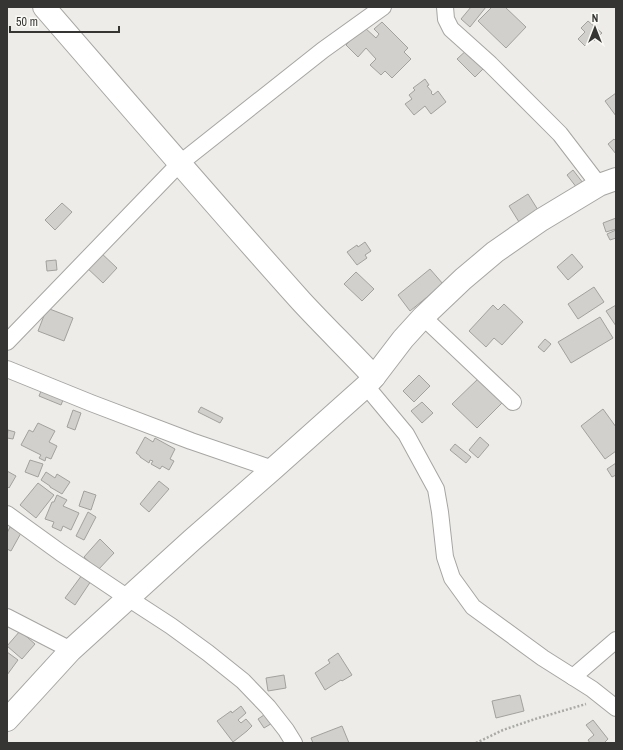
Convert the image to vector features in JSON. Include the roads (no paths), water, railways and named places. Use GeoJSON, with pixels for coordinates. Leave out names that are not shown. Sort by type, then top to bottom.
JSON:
{"type":"FeatureCollection","features":[{"type":"Feature","properties":{"kind":"street"},"geometry":{"type":"LineString","coordinates":[[44,7],[179,164],[328,330],[370,382],[406,434],[436,489],[445,557],[452,578],[473,606],[543,658],[610,703]]}},
{"type":"Feature","properties":{"kind":"street"},"geometry":{"type":"LineString","coordinates":[[7,342],[179,164],[323,50],[383,7]]}},
{"type":"Feature","properties":{"kind":"street"},"geometry":{"type":"LineString","coordinates":[[7,720],[71,650],[370,382],[422,317],[463,280],[495,252],[541,220],[608,182],[490,64],[450,29],[446,19],[445,7]]}},
{"type":"Feature","properties":{"kind":"street"},"geometry":{"type":"LineString","coordinates":[[422,317],[513,402]]}},
{"type":"Feature","properties":{"kind":"street"},"geometry":{"type":"LineString","coordinates":[[7,369],[191,441],[273,469]]}},
{"type":"Feature","properties":{"kind":"street"},"geometry":{"type":"LineString","coordinates":[[7,514],[61,554],[171,626],[208,653],[243,681],[268,707],[294,743]]}},
{"type":"Feature","properties":{"kind":"street"},"geometry":{"type":"LineString","coordinates":[[7,617],[71,650]]}},
{"type":"Feature","properties":{"kind":"street"},"geometry":{"type":"LineString","coordinates":[[573,677],[616,640]]}}]}
